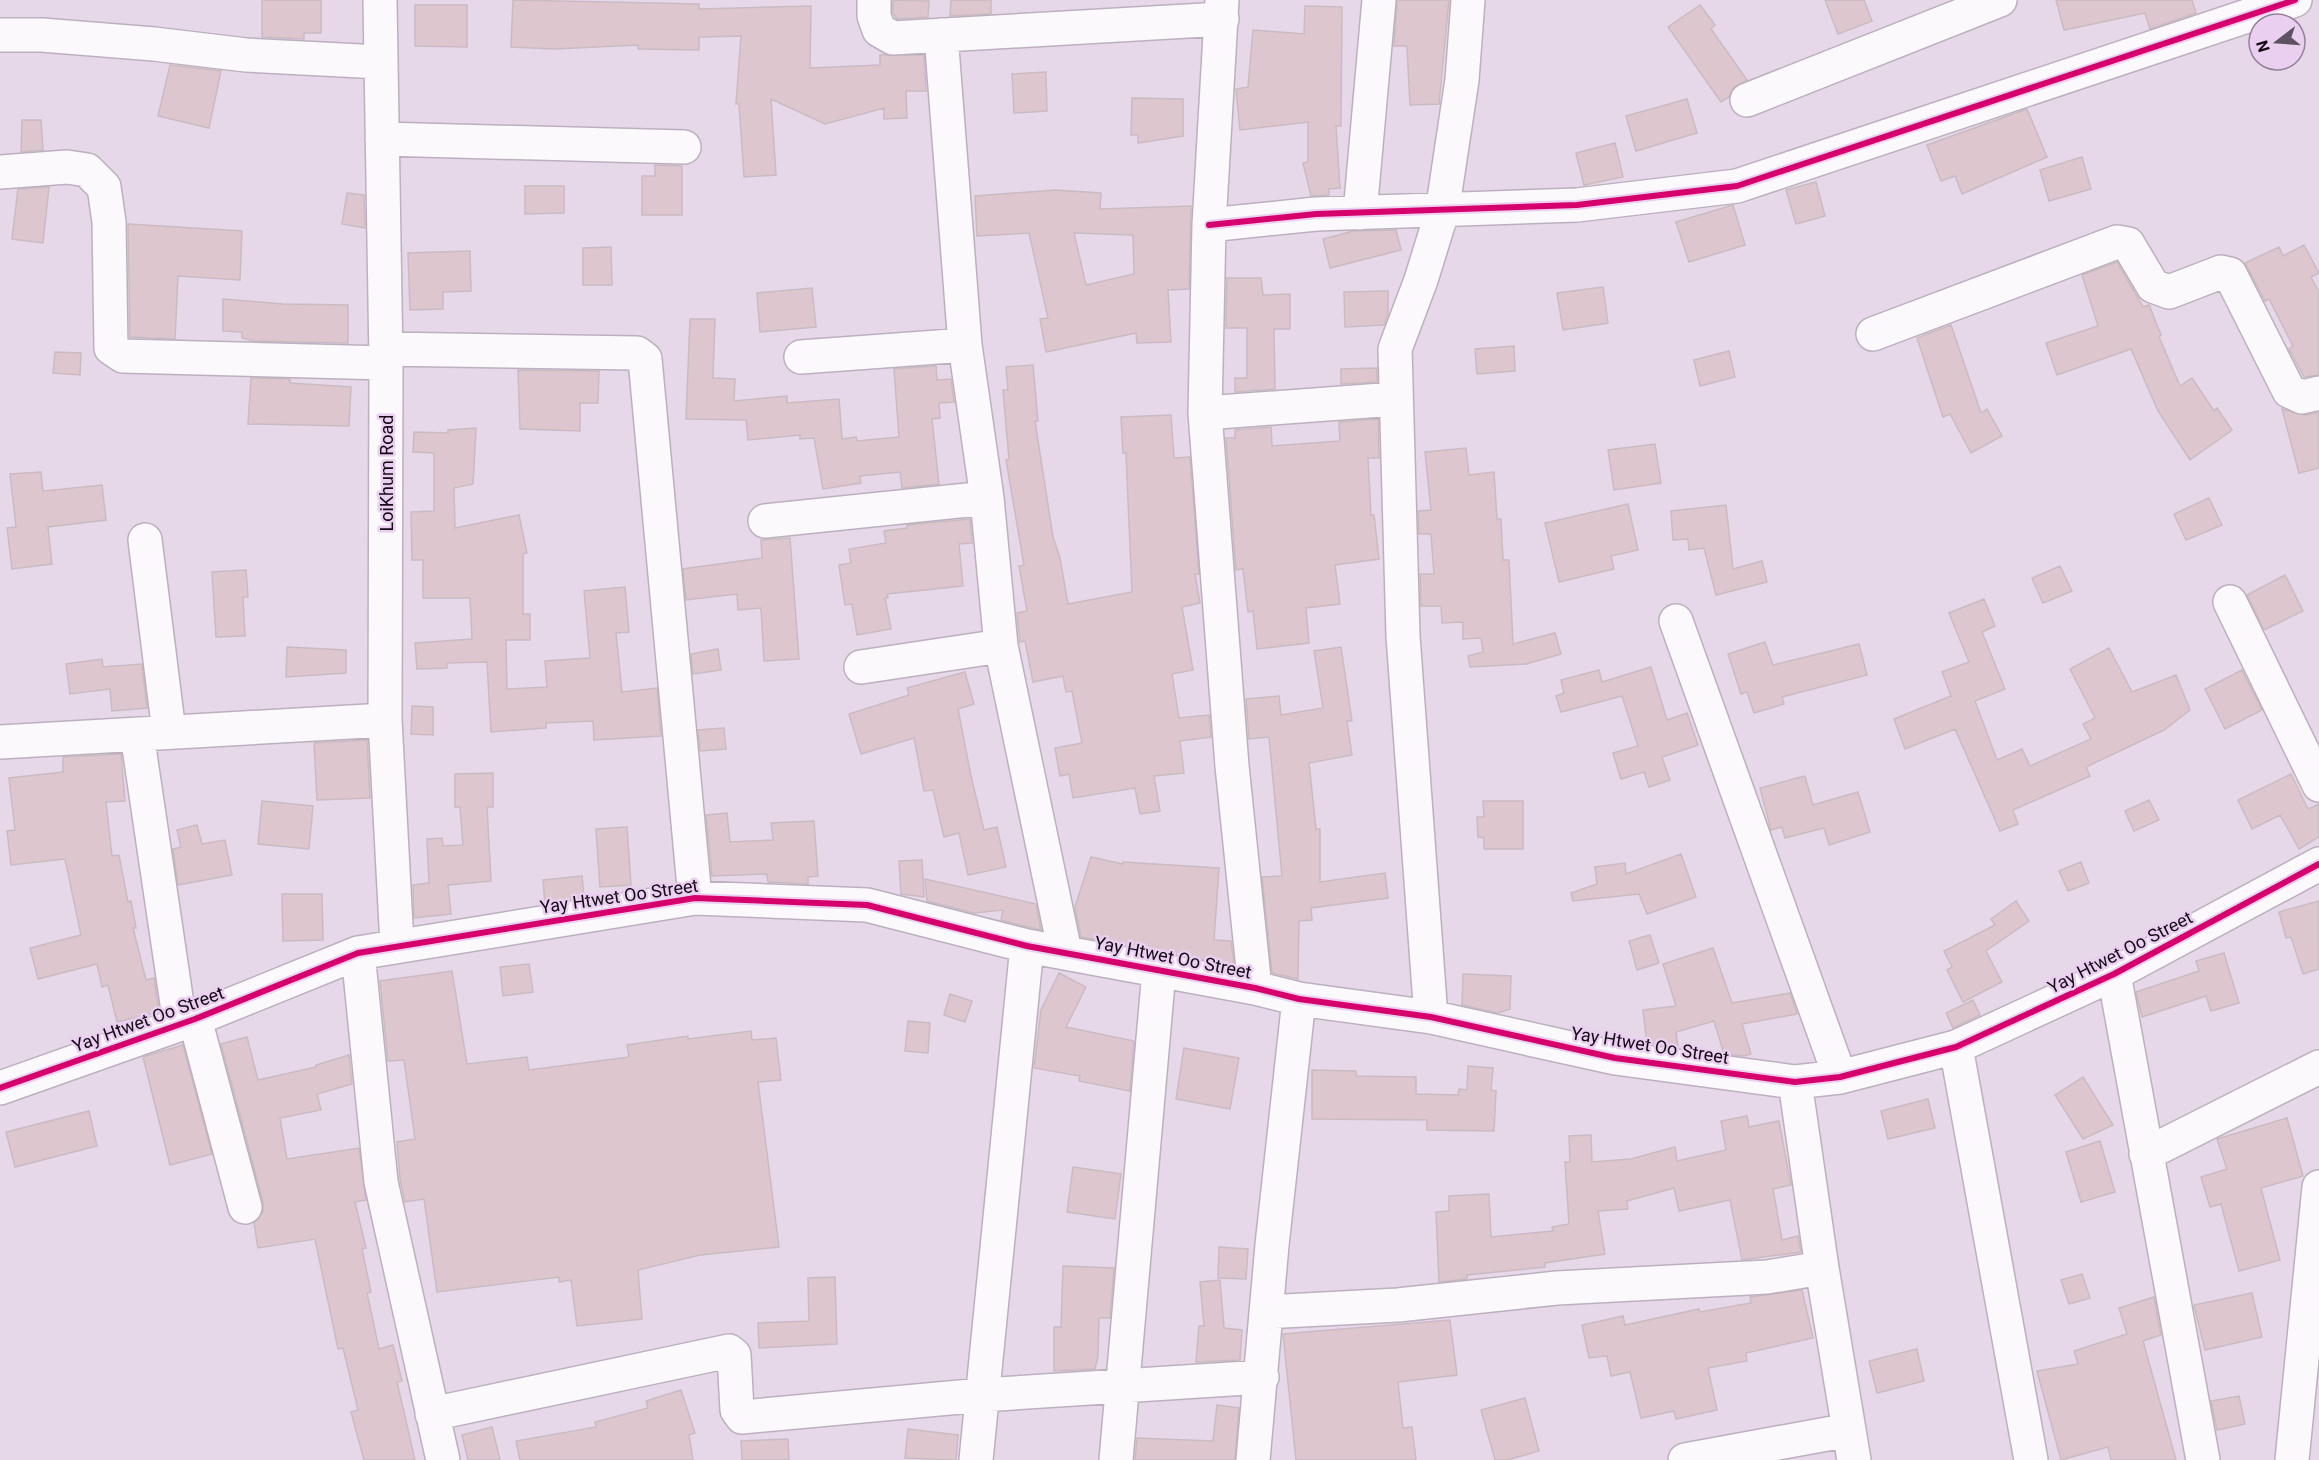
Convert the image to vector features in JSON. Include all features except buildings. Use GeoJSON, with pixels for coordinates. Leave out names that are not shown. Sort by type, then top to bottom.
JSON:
{"type":"FeatureCollection","features":[{"type":"Feature","properties":{"kind":"street","name":"LoiKhum Road"},"geometry":{"type":"LineString","coordinates":[[380,0],[386,356],[385,720],[397,945]]}},
{"type":"Feature","properties":{"kind":"street"},"geometry":{"type":"LineString","coordinates":[[874,0],[874,16],[879,30],[893,38],[1222,10],[1209,225],[1205,413],[1231,754],[1255,988]]}},
{"type":"Feature","properties":{"kind":"street"},"geometry":{"type":"LineString","coordinates":[[1360,213],[1379,0]]}},
{"type":"Feature","properties":{"kind":"street"},"geometry":{"type":"LineString","coordinates":[[1431,1017],[1403,636],[1395,349],[1421,280],[1442,212],[1462,80],[1468,0]]}},
{"type":"Feature","properties":{"kind":"street"},"geometry":{"type":"LineString","coordinates":[[1747,100],[2000,0]]}},
{"type":"Feature","properties":{"kind":"street"},"geometry":{"type":"LineString","coordinates":[[1209,225],[1316,214],[1442,212],[1577,205],[1737,186],[2295,0]]}},
{"type":"Feature","properties":{"kind":"street"},"geometry":{"type":"LineString","coordinates":[[0,35],[53,36],[154,44],[246,55],[380,62]]}},
{"type":"Feature","properties":{"kind":"street"},"geometry":{"type":"LineString","coordinates":[[941,35],[965,345],[987,498],[1001,646],[1065,952]]}},
{"type":"Feature","properties":{"kind":"street"},"geometry":{"type":"LineString","coordinates":[[382,139],[684,147]]}},
{"type":"Feature","properties":{"kind":"street"},"geometry":{"type":"LineString","coordinates":[[0,172],[66,168],[87,170],[104,187],[109,222],[111,348],[123,356],[637,353],[645,359],[695,898]]}},
{"type":"Feature","properties":{"kind":"street"},"geometry":{"type":"LineString","coordinates":[[1873,334],[2117,243],[2128,244],[2153,286],[2169,292],[2221,272],[2230,274],[2289,391],[2302,397],[2319,393]]}},
{"type":"Feature","properties":{"kind":"street"},"geometry":{"type":"LineString","coordinates":[[801,357],[965,345]]}},
{"type":"Feature","properties":{"kind":"street"},"geometry":{"type":"LineString","coordinates":[[1205,413],[1395,399]]}},
{"type":"Feature","properties":{"kind":"street"},"geometry":{"type":"LineString","coordinates":[[765,521],[987,498]]}},
{"type":"Feature","properties":{"kind":"street"},"geometry":{"type":"LineString","coordinates":[[145,540],[153,733],[187,1022],[245,1207]]}},
{"type":"Feature","properties":{"kind":"street"},"geometry":{"type":"LineString","coordinates":[[2230,602],[2319,785]]}},
{"type":"Feature","properties":{"kind":"street"},"geometry":{"type":"LineString","coordinates":[[1676,621],[1840,1077]]}},
{"type":"Feature","properties":{"kind":"street"},"geometry":{"type":"LineString","coordinates":[[861,667],[1001,646]]}},
{"type":"Feature","properties":{"kind":"street"},"geometry":{"type":"LineString","coordinates":[[0,742],[385,720]]}},
{"type":"Feature","properties":{"kind":"street","name":"Yay Htwet Oo Street"},"geometry":{"type":"LineString","coordinates":[[0,1088],[187,1022],[358,952],[695,898],[867,904],[1027,946],[1255,988],[1299,999],[1431,1017],[1615,1058],[1795,1082],[1840,1077],[1956,1047],[2114,974],[2319,864]]}},
{"type":"Feature","properties":{"kind":"street"},"geometry":{"type":"LineString","coordinates":[[976,1460],[1027,946]]}},
{"type":"Feature","properties":{"kind":"street"},"geometry":{"type":"LineString","coordinates":[[358,952],[381,1182],[443,1460]]}},
{"type":"Feature","properties":{"kind":"street"},"geometry":{"type":"LineString","coordinates":[[1116,1460],[1159,971]]}},
{"type":"Feature","properties":{"kind":"street"},"geometry":{"type":"LineString","coordinates":[[2114,974],[2203,1460]]}},
{"type":"Feature","properties":{"kind":"street"},"geometry":{"type":"LineString","coordinates":[[1253,1460],[1272,1245],[1299,999]]}},
{"type":"Feature","properties":{"kind":"street"},"geometry":{"type":"LineString","coordinates":[[1956,1047],[2031,1460]]}},
{"type":"Feature","properties":{"kind":"street"},"geometry":{"type":"LineString","coordinates":[[2146,1154],[2319,1067]]}},
{"type":"Feature","properties":{"kind":"street"},"geometry":{"type":"LineString","coordinates":[[1685,1460],[1852,1445],[1822,1268],[1795,1082]]}},
{"type":"Feature","properties":{"kind":"street"},"geometry":{"type":"LineString","coordinates":[[2292,1460],[2319,1187]]}},
{"type":"Feature","properties":{"kind":"street"},"geometry":{"type":"LineString","coordinates":[[1267,1312],[1398,1305],[1557,1288],[1767,1277],[1822,1268]]}},
{"type":"Feature","properties":{"kind":"street"},"geometry":{"type":"LineString","coordinates":[[432,1414],[729,1351],[734,1355],[737,1410],[742,1417],[982,1395],[1262,1377]]}},
{"type":"Feature","properties":{"kind":"cycle path"},"geometry":{"type":"LineString","coordinates":[[1209,225],[1316,214],[1577,205],[1737,186],[2295,0]]}},
{"type":"Feature","properties":{"kind":"cycle path"},"geometry":{"type":"LineString","coordinates":[[0,1088],[195,1019],[358,953],[695,898],[867,905],[1027,946],[1255,988],[1299,999],[1431,1017],[1615,1058],[1795,1082],[1840,1077],[1956,1047],[2114,974],[2319,864]]}}]}
